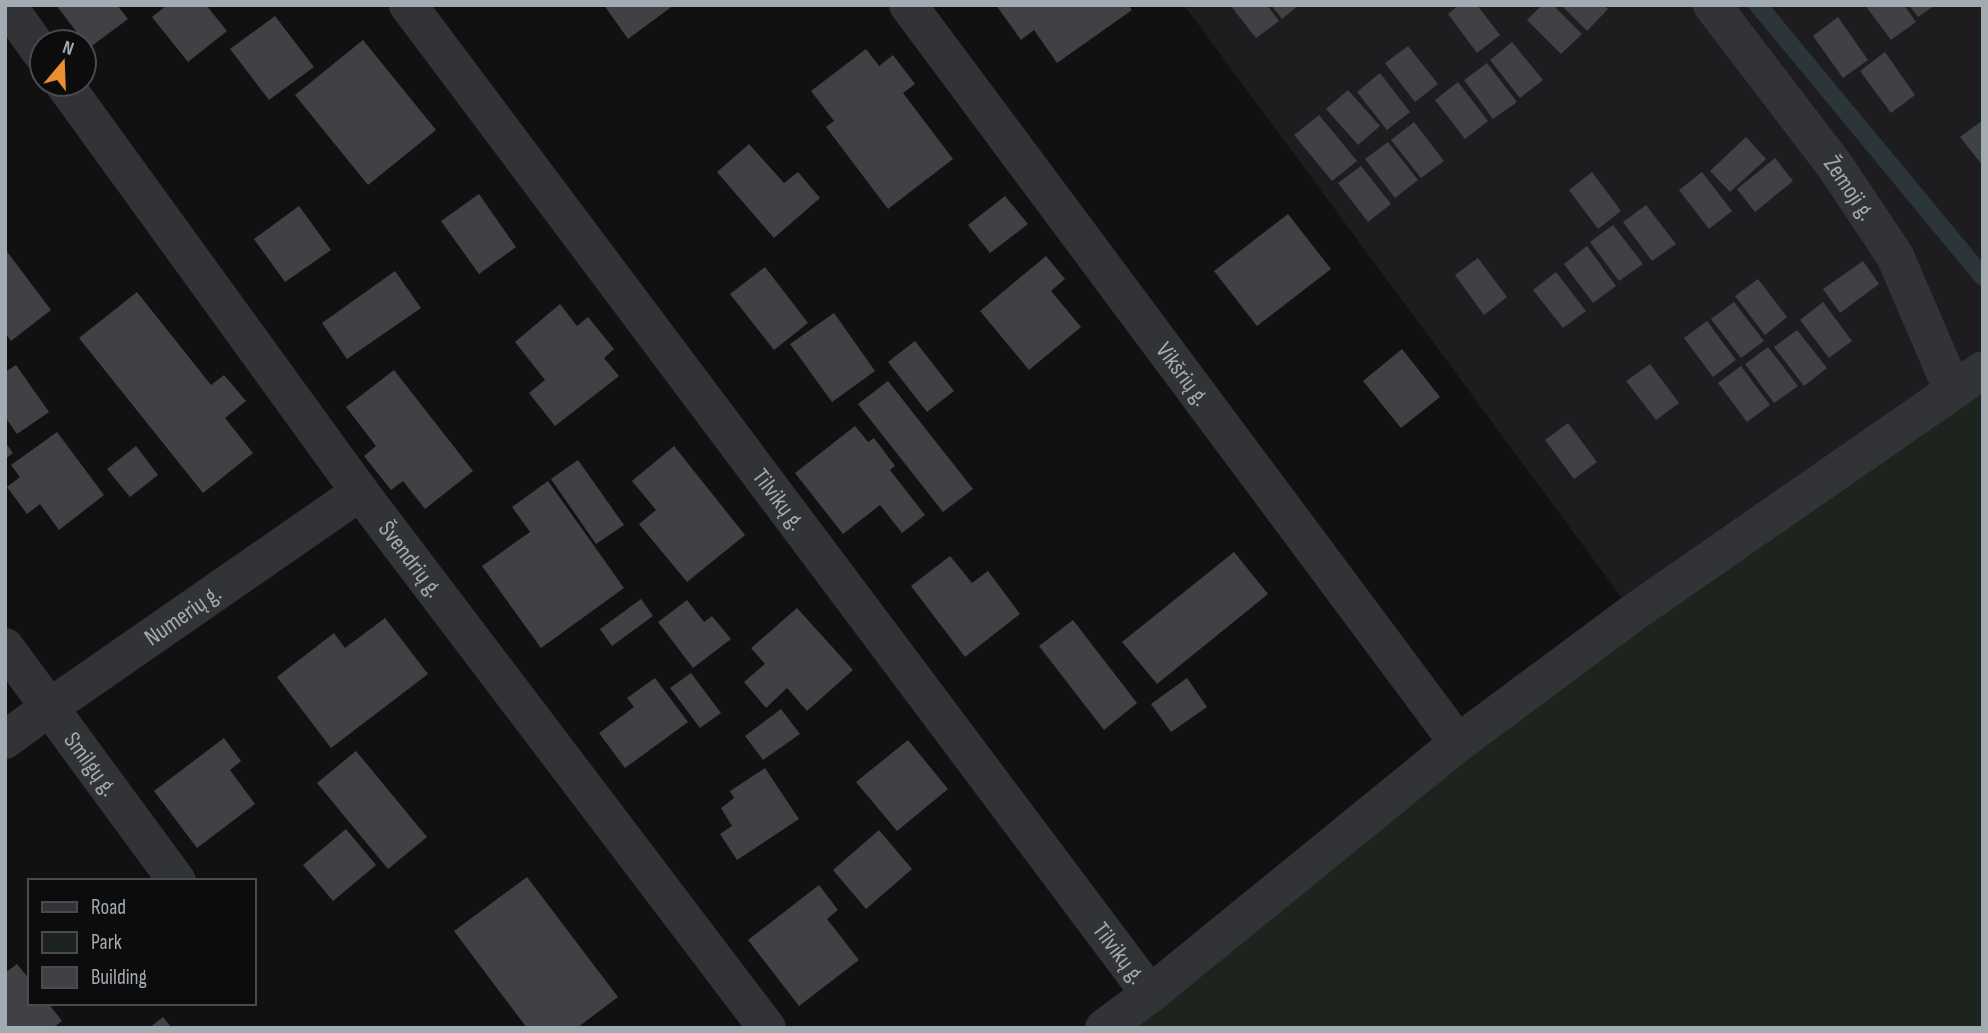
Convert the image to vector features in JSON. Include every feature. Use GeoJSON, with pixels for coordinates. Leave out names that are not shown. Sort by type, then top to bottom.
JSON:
{"type":"FeatureCollection","features":[{"type":"Feature","properties":{"kind":"street"},"geometry":{"type":"LineString","coordinates":[[7,5],[28,34]]}},
{"type":"Feature","properties":{"kind":"street","name":"Tilvikų g."},"geometry":{"type":"LineString","coordinates":[[408,5],[1150,994]]}},
{"type":"Feature","properties":{"kind":"street","name":"Vikšrių g."},"geometry":{"type":"LineString","coordinates":[[908,5],[1458,743]]}},
{"type":"Feature","properties":{"kind":"street","name":"Žemoji g."},"geometry":{"type":"LineString","coordinates":[[1712,5],[1835,166],[1895,256],[1968,381]]}},
{"type":"Feature","properties":{"kind":"street","name":"Švendrių g."},"geometry":{"type":"LineString","coordinates":[[74,98],[360,492],[767,1028]]}},
{"type":"Feature","properties":{"kind":"street"},"geometry":{"type":"LineString","coordinates":[[1104,1028],[1150,994],[1458,743],[1633,613],[1968,381]]}},
{"type":"Feature","properties":{"kind":"street","name":"Numerių g."},"geometry":{"type":"LineString","coordinates":[[5,740],[360,492]]}},
{"type":"Feature","properties":{"kind":"street","name":"Smilgų g."},"geometry":{"type":"LineString","coordinates":[[5,647],[176,879]]}},
{"type":"Feature","properties":{"kind":"shaded area"},"geometry":{"type":"Polygon","coordinates":[[[1184,5],[1983,5],[1983,370],[1633,613],[1184,5]]]}},
{"type":"Feature","properties":{"kind":"green space"},"geometry":{"type":"Polygon","coordinates":[[[1983,370],[1983,1028],[1104,1028],[1983,370]]]}},
{"type":"Feature","properties":{"kind":"building"},"geometry":{"type":"Polygon","coordinates":[[[56,5],[117,5],[128,19],[98,41],[98,28],[74,28],[56,5]]]}},
{"type":"Feature","properties":{"kind":"building"},"geometry":{"type":"Polygon","coordinates":[[[167,5],[206,5],[227,31],[188,62],[152,17],[167,5]]]}},
{"type":"Feature","properties":{"kind":"building"},"geometry":{"type":"Polygon","coordinates":[[[604,5],[674,5],[628,39],[604,5]]]}},
{"type":"Feature","properties":{"kind":"building"},"geometry":{"type":"Polygon","coordinates":[[[996,5],[1128,5],[1132,10],[1057,63],[1034,30],[1021,40],[996,5]]]}},
{"type":"Feature","properties":{"kind":"building"},"geometry":{"type":"Polygon","coordinates":[[[1230,5],[1267,5],[1279,21],[1256,38],[1230,5]]]}},
{"type":"Feature","properties":{"kind":"building"},"geometry":{"type":"Polygon","coordinates":[[[1271,5],[1299,5],[1282,19],[1271,5]]]}},
{"type":"Feature","properties":{"kind":"building"},"geometry":{"type":"Polygon","coordinates":[[[1459,5],[1477,5],[1500,35],[1477,53],[1448,14],[1459,5]]]}},
{"type":"Feature","properties":{"kind":"building"},"geometry":{"type":"Polygon","coordinates":[[[1542,5],[1553,5],[1582,34],[1561,54],[1527,20],[1542,5]]]}},
{"type":"Feature","properties":{"kind":"building"},"geometry":{"type":"Polygon","coordinates":[[[1561,5],[1603,5],[1608,9],[1587,31],[1561,5]]]}},
{"type":"Feature","properties":{"kind":"building"},"geometry":{"type":"Polygon","coordinates":[[[1865,5],[1904,5],[1916,22],[1891,40],[1865,5]]]}},
{"type":"Feature","properties":{"kind":"building"},"geometry":{"type":"Polygon","coordinates":[[[1909,5],[1935,5],[1918,17],[1909,5]]]}},
{"type":"Feature","properties":{"kind":"building"},"geometry":{"type":"Polygon","coordinates":[[[275,16],[314,67],[269,100],[230,49],[275,16]]]}},
{"type":"Feature","properties":{"kind":"building"},"geometry":{"type":"Polygon","coordinates":[[[1838,17],[1868,60],[1843,78],[1813,36],[1838,17]]]}},
{"type":"Feature","properties":{"kind":"building"},"geometry":{"type":"Polygon","coordinates":[[[363,40],[436,130],[368,185],[295,95],[363,40]]]}},
{"type":"Feature","properties":{"kind":"building"},"geometry":{"type":"Polygon","coordinates":[[[1512,42],[1543,80],[1520,98],[1490,60],[1512,42]]]}},
{"type":"Feature","properties":{"kind":"building"},"geometry":{"type":"Polygon","coordinates":[[[1408,46],[1438,84],[1415,102],[1385,63],[1408,46]]]}},
{"type":"Feature","properties":{"kind":"building"},"geometry":{"type":"Polygon","coordinates":[[[866,49],[879,66],[893,55],[915,84],[903,93],[953,159],[888,209],[826,127],[834,121],[811,91],[866,49]]]}},
{"type":"Feature","properties":{"kind":"building"},"geometry":{"type":"Polygon","coordinates":[[[1885,52],[1915,95],[1891,113],[1860,71],[1885,52]]]}},
{"type":"Feature","properties":{"kind":"building"},"geometry":{"type":"Polygon","coordinates":[[[1487,63],[1517,102],[1493,119],[1464,80],[1487,63]]]}},
{"type":"Feature","properties":{"kind":"building"},"geometry":{"type":"Polygon","coordinates":[[[1380,73],[1410,112],[1387,130],[1357,92],[1380,73]]]}},
{"type":"Feature","properties":{"kind":"building"},"geometry":{"type":"Polygon","coordinates":[[[1458,82],[1488,121],[1465,139],[1435,100],[1458,82]]]}},
{"type":"Feature","properties":{"kind":"building"},"geometry":{"type":"Polygon","coordinates":[[[1348,90],[1380,126],[1358,145],[1326,109],[1348,90]]]}},
{"type":"Feature","properties":{"kind":"building"},"geometry":{"type":"Polygon","coordinates":[[[1319,115],[1357,161],[1332,181],[1294,135],[1319,115]]]}},
{"type":"Feature","properties":{"kind":"building"},"geometry":{"type":"Polygon","coordinates":[[[1983,120],[1983,166],[1960,137],[1983,120]]]}},
{"type":"Feature","properties":{"kind":"building"},"geometry":{"type":"Polygon","coordinates":[[[1414,122],[1444,161],[1421,178],[1391,140],[1414,122]]]}},
{"type":"Feature","properties":{"kind":"building"},"geometry":{"type":"Polygon","coordinates":[[[1746,137],[1766,159],[1730,192],[1710,171],[1746,137]]]}},
{"type":"Feature","properties":{"kind":"building"},"geometry":{"type":"Polygon","coordinates":[[[1388,142],[1418,180],[1395,198],[1365,159],[1388,142]]]}},
{"type":"Feature","properties":{"kind":"building"},"geometry":{"type":"Polygon","coordinates":[[[749,144],[784,183],[798,172],[820,198],[774,238],[717,172],[749,144]]]}},
{"type":"Feature","properties":{"kind":"building"},"geometry":{"type":"Polygon","coordinates":[[[1775,158],[1793,181],[1755,212],[1737,189],[1775,158]]]}},
{"type":"Feature","properties":{"kind":"building"},"geometry":{"type":"Polygon","coordinates":[[[1361,166],[1391,204],[1368,222],[1338,183],[1361,166]]]}},
{"type":"Feature","properties":{"kind":"building"},"geometry":{"type":"Polygon","coordinates":[[[1592,172],[1621,211],[1598,229],[1569,190],[1592,172]]]}},
{"type":"Feature","properties":{"kind":"building"},"geometry":{"type":"Polygon","coordinates":[[[1702,172],[1732,211],[1709,229],[1679,190],[1702,172]]]}},
{"type":"Feature","properties":{"kind":"building"},"geometry":{"type":"Polygon","coordinates":[[[479,194],[516,247],[479,274],[441,221],[479,194]]]}},
{"type":"Feature","properties":{"kind":"building"},"geometry":{"type":"Polygon","coordinates":[[[1005,196],[1028,224],[990,253],[968,225],[1005,196]]]}},
{"type":"Feature","properties":{"kind":"building"},"geometry":{"type":"Polygon","coordinates":[[[1646,205],[1676,244],[1652,261],[1623,222],[1646,205]]]}},
{"type":"Feature","properties":{"kind":"building"},"geometry":{"type":"Polygon","coordinates":[[[299,206],[331,250],[285,282],[254,239],[299,206]]]}},
{"type":"Feature","properties":{"kind":"building"},"geometry":{"type":"Polygon","coordinates":[[[1288,214],[1331,269],[1257,326],[1214,271],[1288,214]]]}},
{"type":"Feature","properties":{"kind":"building"},"geometry":{"type":"Polygon","coordinates":[[[1613,225],[1643,264],[1619,281],[1590,242],[1613,225]]]}},
{"type":"Feature","properties":{"kind":"building"},"geometry":{"type":"Polygon","coordinates":[[[1587,246],[1616,286],[1593,303],[1564,264],[1587,246]]]}},
{"type":"Feature","properties":{"kind":"building"},"geometry":{"type":"Polygon","coordinates":[[[5,249],[51,310],[11,341],[5,333],[5,249]]]}},
{"type":"Feature","properties":{"kind":"building"},"geometry":{"type":"Polygon","coordinates":[[[1046,256],[1065,279],[1051,291],[1081,327],[1029,370],[980,311],[1046,256]]]}},
{"type":"Feature","properties":{"kind":"building"},"geometry":{"type":"Polygon","coordinates":[[[1478,258],[1507,297],[1484,315],[1455,275],[1478,258]]]}},
{"type":"Feature","properties":{"kind":"building"},"geometry":{"type":"Polygon","coordinates":[[[1863,261],[1879,284],[1840,313],[1823,289],[1863,261]]]}},
{"type":"Feature","properties":{"kind":"building"},"geometry":{"type":"Polygon","coordinates":[[[765,267],[808,323],[774,350],[730,294],[765,267]]]}},
{"type":"Feature","properties":{"kind":"building"},"geometry":{"type":"Polygon","coordinates":[[[395,271],[421,308],[347,359],[322,323],[395,271]]]}},
{"type":"Feature","properties":{"kind":"building"},"geometry":{"type":"Polygon","coordinates":[[[1556,272],[1586,311],[1563,328],[1533,290],[1556,272]]]}},
{"type":"Feature","properties":{"kind":"building"},"geometry":{"type":"Polygon","coordinates":[[[1758,279],[1787,317],[1765,335],[1735,296],[1758,279]]]}},
{"type":"Feature","properties":{"kind":"building"},"geometry":{"type":"Polygon","coordinates":[[[137,292],[211,385],[224,375],[246,401],[225,418],[253,453],[203,493],[79,338],[137,292]]]}},
{"type":"Feature","properties":{"kind":"building"},"geometry":{"type":"Polygon","coordinates":[[[1734,302],[1764,341],[1741,358],[1711,319],[1734,302]]]}},
{"type":"Feature","properties":{"kind":"building"},"geometry":{"type":"Polygon","coordinates":[[[1823,302],[1852,341],[1829,358],[1800,320],[1823,302]]]}},
{"type":"Feature","properties":{"kind":"building"},"geometry":{"type":"Polygon","coordinates":[[[560,304],[577,326],[588,317],[614,349],[604,358],[619,376],[555,426],[529,393],[545,380],[515,342],[560,304]]]}},
{"type":"Feature","properties":{"kind":"building"},"geometry":{"type":"Polygon","coordinates":[[[834,313],[875,371],[832,402],[790,344],[834,313]]]}},
{"type":"Feature","properties":{"kind":"building"},"geometry":{"type":"Polygon","coordinates":[[[1707,321],[1736,360],[1713,377],[1684,338],[1707,321]]]}},
{"type":"Feature","properties":{"kind":"building"},"geometry":{"type":"Polygon","coordinates":[[[1797,330],[1827,368],[1804,386],[1774,347],[1797,330]]]}},
{"type":"Feature","properties":{"kind":"building"},"geometry":{"type":"Polygon","coordinates":[[[915,341],[954,391],[927,412],[888,362],[915,341]]]}},
{"type":"Feature","properties":{"kind":"building"},"geometry":{"type":"Polygon","coordinates":[[[1768,347],[1798,386],[1774,403],[1745,364],[1768,347]]]}},
{"type":"Feature","properties":{"kind":"building"},"geometry":{"type":"Polygon","coordinates":[[[1402,349],[1440,397],[1401,428],[1363,381],[1402,349]]]}},
{"type":"Feature","properties":{"kind":"building"},"geometry":{"type":"Polygon","coordinates":[[[1650,364],[1679,403],[1656,420],[1626,381],[1650,364]]]}},
{"type":"Feature","properties":{"kind":"building"},"geometry":{"type":"Polygon","coordinates":[[[16,365],[49,412],[17,434],[5,417],[5,372],[16,365]]]}},
{"type":"Feature","properties":{"kind":"building"},"geometry":{"type":"Polygon","coordinates":[[[1741,366],[1770,405],[1747,422],[1718,383],[1741,366]]]}},
{"type":"Feature","properties":{"kind":"building"},"geometry":{"type":"Polygon","coordinates":[[[394,370],[473,471],[425,509],[403,481],[391,490],[364,456],[376,446],[346,407],[394,370]]]}},
{"type":"Feature","properties":{"kind":"building"},"geometry":{"type":"Polygon","coordinates":[[[888,381],[973,489],[943,512],[858,404],[888,381]]]}},
{"type":"Feature","properties":{"kind":"building"},"geometry":{"type":"Polygon","coordinates":[[[1568,423],[1597,462],[1574,479],[1545,440],[1568,423]]]}},
{"type":"Feature","properties":{"kind":"building"},"geometry":{"type":"Polygon","coordinates":[[[855,426],[868,442],[874,438],[895,466],[890,470],[925,515],[902,533],[880,505],[843,534],[795,473],[855,426]]]}},
{"type":"Feature","properties":{"kind":"building"},"geometry":{"type":"Polygon","coordinates":[[[57,432],[104,495],[59,530],[40,504],[27,514],[7,487],[20,477],[11,465],[57,432]]]}},
{"type":"Feature","properties":{"kind":"building"},"geometry":{"type":"Polygon","coordinates":[[[5,442],[13,453],[5,459],[5,442]]]}},
{"type":"Feature","properties":{"kind":"building"},"geometry":{"type":"Polygon","coordinates":[[[136,446],[158,475],[130,497],[107,469],[136,446]]]}},
{"type":"Feature","properties":{"kind":"building"},"geometry":{"type":"Polygon","coordinates":[[[674,446],[745,535],[687,582],[639,524],[656,510],[632,481],[674,446]]]}},
{"type":"Feature","properties":{"kind":"building"},"geometry":{"type":"Polygon","coordinates":[[[578,460],[624,525],[596,544],[551,479],[578,460]]]}},
{"type":"Feature","properties":{"kind":"building"},"geometry":{"type":"Polygon","coordinates":[[[548,481],[624,588],[541,648],[482,566],[530,532],[512,507],[548,481]]]}},
{"type":"Feature","properties":{"kind":"building"},"geometry":{"type":"Polygon","coordinates":[[[1234,552],[1268,594],[1157,684],[1122,642],[1234,552]]]}},
{"type":"Feature","properties":{"kind":"building"},"geometry":{"type":"Polygon","coordinates":[[[950,556],[972,583],[988,571],[1020,614],[965,657],[911,586],[950,556]]]}},
{"type":"Feature","properties":{"kind":"building"},"geometry":{"type":"Polygon","coordinates":[[[641,599],[653,616],[612,646],[600,629],[641,599]]]}},
{"type":"Feature","properties":{"kind":"building"},"geometry":{"type":"Polygon","coordinates":[[[687,600],[704,622],[712,616],[731,639],[693,668],[658,622],[687,600]]]}},
{"type":"Feature","properties":{"kind":"building"},"geometry":{"type":"Polygon","coordinates":[[[797,608],[853,670],[807,711],[787,688],[766,708],[744,682],[765,664],[751,648],[797,608]]]}},
{"type":"Feature","properties":{"kind":"building"},"geometry":{"type":"Polygon","coordinates":[[[385,618],[428,674],[331,748],[277,677],[334,633],[345,648],[385,618]]]}},
{"type":"Feature","properties":{"kind":"building"},"geometry":{"type":"Polygon","coordinates":[[[1073,620],[1137,703],[1104,730],[1039,646],[1073,620]]]}},
{"type":"Feature","properties":{"kind":"building"},"geometry":{"type":"Polygon","coordinates":[[[691,673],[721,713],[700,728],[670,688],[691,673]]]}},
{"type":"Feature","properties":{"kind":"building"},"geometry":{"type":"Polygon","coordinates":[[[655,678],[688,722],[625,768],[599,733],[634,707],[627,698],[655,678]]]}},
{"type":"Feature","properties":{"kind":"building"},"geometry":{"type":"Polygon","coordinates":[[[1187,678],[1207,707],[1171,732],[1151,704],[1187,678]]]}},
{"type":"Feature","properties":{"kind":"building"},"geometry":{"type":"Polygon","coordinates":[[[781,709],[800,734],[763,760],[745,736],[781,709]]]}},
{"type":"Feature","properties":{"kind":"building"},"geometry":{"type":"Polygon","coordinates":[[[224,738],[241,761],[230,770],[255,804],[197,848],[154,791],[224,738]]]}},
{"type":"Feature","properties":{"kind":"building"},"geometry":{"type":"Polygon","coordinates":[[[908,740],[948,789],[897,831],[856,782],[908,740]]]}},
{"type":"Feature","properties":{"kind":"building"},"geometry":{"type":"Polygon","coordinates":[[[356,751],[427,837],[388,869],[317,783],[356,751]]]}},
{"type":"Feature","properties":{"kind":"building"},"geometry":{"type":"Polygon","coordinates":[[[765,768],[799,819],[737,860],[720,834],[732,826],[721,808],[734,798],[730,791],[765,768]]]}},
{"type":"Feature","properties":{"kind":"building"},"geometry":{"type":"Polygon","coordinates":[[[346,829],[376,865],[333,901],[303,865],[346,829]]]}},
{"type":"Feature","properties":{"kind":"building"},"geometry":{"type":"Polygon","coordinates":[[[879,830],[912,869],[866,909],[833,870],[879,830]]]}},
{"type":"Feature","properties":{"kind":"building"},"geometry":{"type":"Polygon","coordinates":[[[527,877],[618,997],[577,1028],[527,1028],[454,931],[527,877]]]}},
{"type":"Feature","properties":{"kind":"building"},"geometry":{"type":"Polygon","coordinates":[[[819,885],[838,910],[827,919],[859,960],[799,1006],[748,940],[819,885]]]}},
{"type":"Feature","properties":{"kind":"building"},"geometry":{"type":"Polygon","coordinates":[[[17,964],[28,978],[28,1005],[50,1005],[62,1021],[53,1028],[5,1028],[5,973],[17,964]]]}},
{"type":"Feature","properties":{"kind":"building"},"geometry":{"type":"Polygon","coordinates":[[[163,1017],[172,1028],[149,1028],[163,1017]]]}},
{"type":"Feature","properties":{"kind":"waterway"},"geometry":{"type":"LineString","coordinates":[[1758,5],[1983,277]]}}]}
